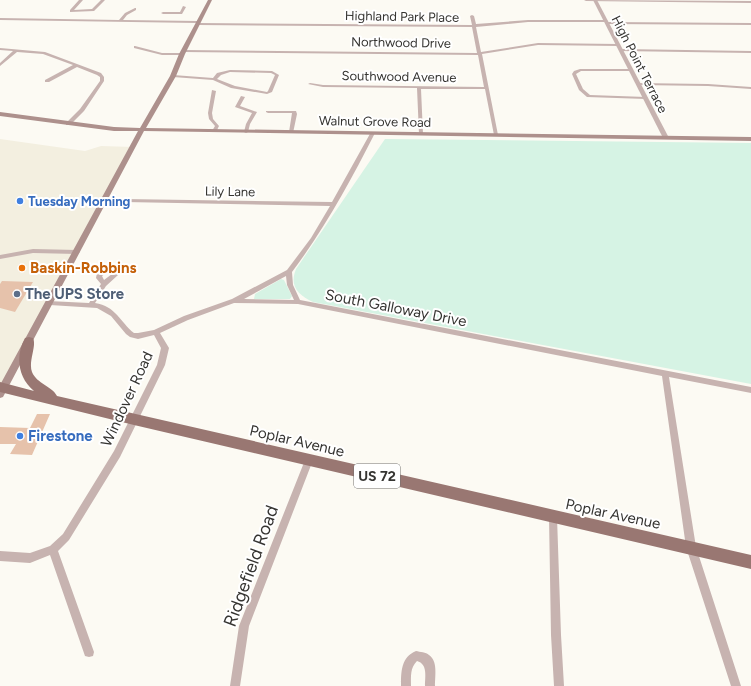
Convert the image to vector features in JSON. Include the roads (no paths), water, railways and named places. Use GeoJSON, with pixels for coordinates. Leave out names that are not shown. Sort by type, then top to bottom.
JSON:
{"type":"FeatureCollection","features":[{"type":"Feature","properties":{"kind":"main road"},"geometry":{"type":"LineString","coordinates":[[1,390],[50,303],[172,76],[210,0]]}},
{"type":"Feature","properties":{"kind":"main road","name":"Walnut Grove Road"},"geometry":{"type":"LineString","coordinates":[[0,114],[109,129],[751,139]]}},
{"type":"Feature","properties":{"kind":"main road"},"geometry":{"type":"LineString","coordinates":[[29,341],[25,363],[29,379],[39,389],[60,402]]}},
{"type":"Feature","properties":{"kind":"main road","name":"Poplar Avenue"},"geometry":{"type":"LineString","coordinates":[[1,390],[60,402],[751,562]]}},
{"type":"Feature","properties":{"kind":"street"},"geometry":{"type":"LineString","coordinates":[[81,0],[71,11],[87,11],[95,9],[103,0]]}},
{"type":"Feature","properties":{"kind":"street"},"geometry":{"type":"LineString","coordinates":[[586,0],[751,2]]}},
{"type":"Feature","properties":{"kind":"street","name":"High Point Terrace"},"geometry":{"type":"LineString","coordinates":[[596,0],[666,138]]}},
{"type":"Feature","properties":{"kind":"street"},"geometry":{"type":"LineString","coordinates":[[158,21],[167,7]]}},
{"type":"Feature","properties":{"kind":"street"},"geometry":{"type":"LineString","coordinates":[[163,14],[180,13],[184,7]]}},
{"type":"Feature","properties":{"kind":"street"},"geometry":{"type":"LineString","coordinates":[[120,21],[126,14],[135,9]]}},
{"type":"Feature","properties":{"kind":"street"},"geometry":{"type":"LineString","coordinates":[[472,16],[496,135]]}},
{"type":"Feature","properties":{"kind":"street","name":"Highland Park Place"},"geometry":{"type":"LineString","coordinates":[[0,19],[474,26],[532,20],[751,24]]}},
{"type":"Feature","properties":{"kind":"street","name":"Northwood Drive"},"geometry":{"type":"LineString","coordinates":[[135,47],[162,54],[480,53],[541,44],[618,45]]}},
{"type":"Feature","properties":{"kind":"street"},"geometry":{"type":"LineString","coordinates":[[0,49],[44,53],[99,74],[102,77],[102,81],[82,110],[68,124]]}},
{"type":"Feature","properties":{"kind":"street"},"geometry":{"type":"LineString","coordinates":[[621,50],[751,52]]}},
{"type":"Feature","properties":{"kind":"street"},"geometry":{"type":"LineString","coordinates":[[0,65],[16,51]]}},
{"type":"Feature","properties":{"kind":"street"},"geometry":{"type":"LineString","coordinates":[[47,81],[76,65]]}},
{"type":"Feature","properties":{"kind":"street"},"geometry":{"type":"LineString","coordinates":[[631,70],[578,70],[574,75],[581,90],[586,95],[597,97],[646,98]]}},
{"type":"Feature","properties":{"kind":"street"},"geometry":{"type":"LineString","coordinates":[[172,76],[214,79],[223,85],[267,93],[270,92],[277,75],[272,72],[230,71],[218,74],[214,79]]}},
{"type":"Feature","properties":{"kind":"street","name":"Southwood Avenue"},"geometry":{"type":"LineString","coordinates":[[310,84],[323,86],[487,88]]}},
{"type":"Feature","properties":{"kind":"street"},"geometry":{"type":"LineString","coordinates":[[638,84],[703,85],[751,88]]}},
{"type":"Feature","properties":{"kind":"street"},"geometry":{"type":"LineString","coordinates":[[419,88],[421,134]]}},
{"type":"Feature","properties":{"kind":"street"},"geometry":{"type":"LineString","coordinates":[[214,91],[210,113],[211,119],[217,126],[214,131]]}},
{"type":"Feature","properties":{"kind":"street"},"geometry":{"type":"LineString","coordinates":[[243,97],[237,107],[255,112],[248,124],[246,132]]}},
{"type":"Feature","properties":{"kind":"street"},"geometry":{"type":"LineString","coordinates":[[268,112],[294,112],[295,114],[291,132]]}},
{"type":"Feature","properties":{"kind":"street"},"geometry":{"type":"LineString","coordinates":[[234,301],[289,272],[304,253],[335,204],[373,133]]}},
{"type":"Feature","properties":{"kind":"street","name":"Lily Lane"},"geometry":{"type":"LineString","coordinates":[[125,200],[335,204]]}},
{"type":"Feature","properties":{"kind":"street"},"geometry":{"type":"LineString","coordinates":[[0,257],[33,251],[77,252]]}},
{"type":"Feature","properties":{"kind":"street"},"geometry":{"type":"LineString","coordinates":[[289,272],[290,285],[298,302]]}},
{"type":"Feature","properties":{"kind":"street"},"geometry":{"type":"LineString","coordinates":[[91,305],[104,284]]}},
{"type":"Feature","properties":{"kind":"street","name":"South Galloway Drive"},"geometry":{"type":"LineString","coordinates":[[50,303],[98,306],[113,314],[132,335],[143,336],[234,301],[298,302],[751,390]]}},
{"type":"Feature","properties":{"kind":"street","name":"Windover Road"},"geometry":{"type":"LineString","coordinates":[[0,556],[30,558],[52,550],[66,537],[117,454],[163,360],[165,351],[163,343],[156,332]]}},
{"type":"Feature","properties":{"kind":"street"},"geometry":{"type":"LineString","coordinates":[[665,374],[690,547],[736,686]]}},
{"type":"Feature","properties":{"kind":"street","name":"Ridgefield Road"},"geometry":{"type":"LineString","coordinates":[[235,686],[244,626],[309,460]]}},
{"type":"Feature","properties":{"kind":"street"},"geometry":{"type":"LineString","coordinates":[[553,517],[559,686]]}},
{"type":"Feature","properties":{"kind":"street"},"geometry":{"type":"LineString","coordinates":[[52,550],[89,652]]}},
{"type":"Feature","properties":{"kind":"street"},"geometry":{"type":"LineString","coordinates":[[406,686],[406,669],[408,663],[416,656],[420,656],[425,658],[429,663],[430,686]]}},
{"type":"Feature","properties":{"kind":"place","name":"Tuesday Morning"},"geometry":{"type":"Point","coordinates":[20,201]}},
{"type":"Feature","properties":{"kind":"place","name":"Baskin-Robbins"},"geometry":{"type":"Point","coordinates":[22,268]}},
{"type":"Feature","properties":{"kind":"place","name":"The UPS Store"},"geometry":{"type":"Point","coordinates":[17,294]}},
{"type":"Feature","properties":{"kind":"place","name":"Firestone"},"geometry":{"type":"Point","coordinates":[20,436]}}]}
